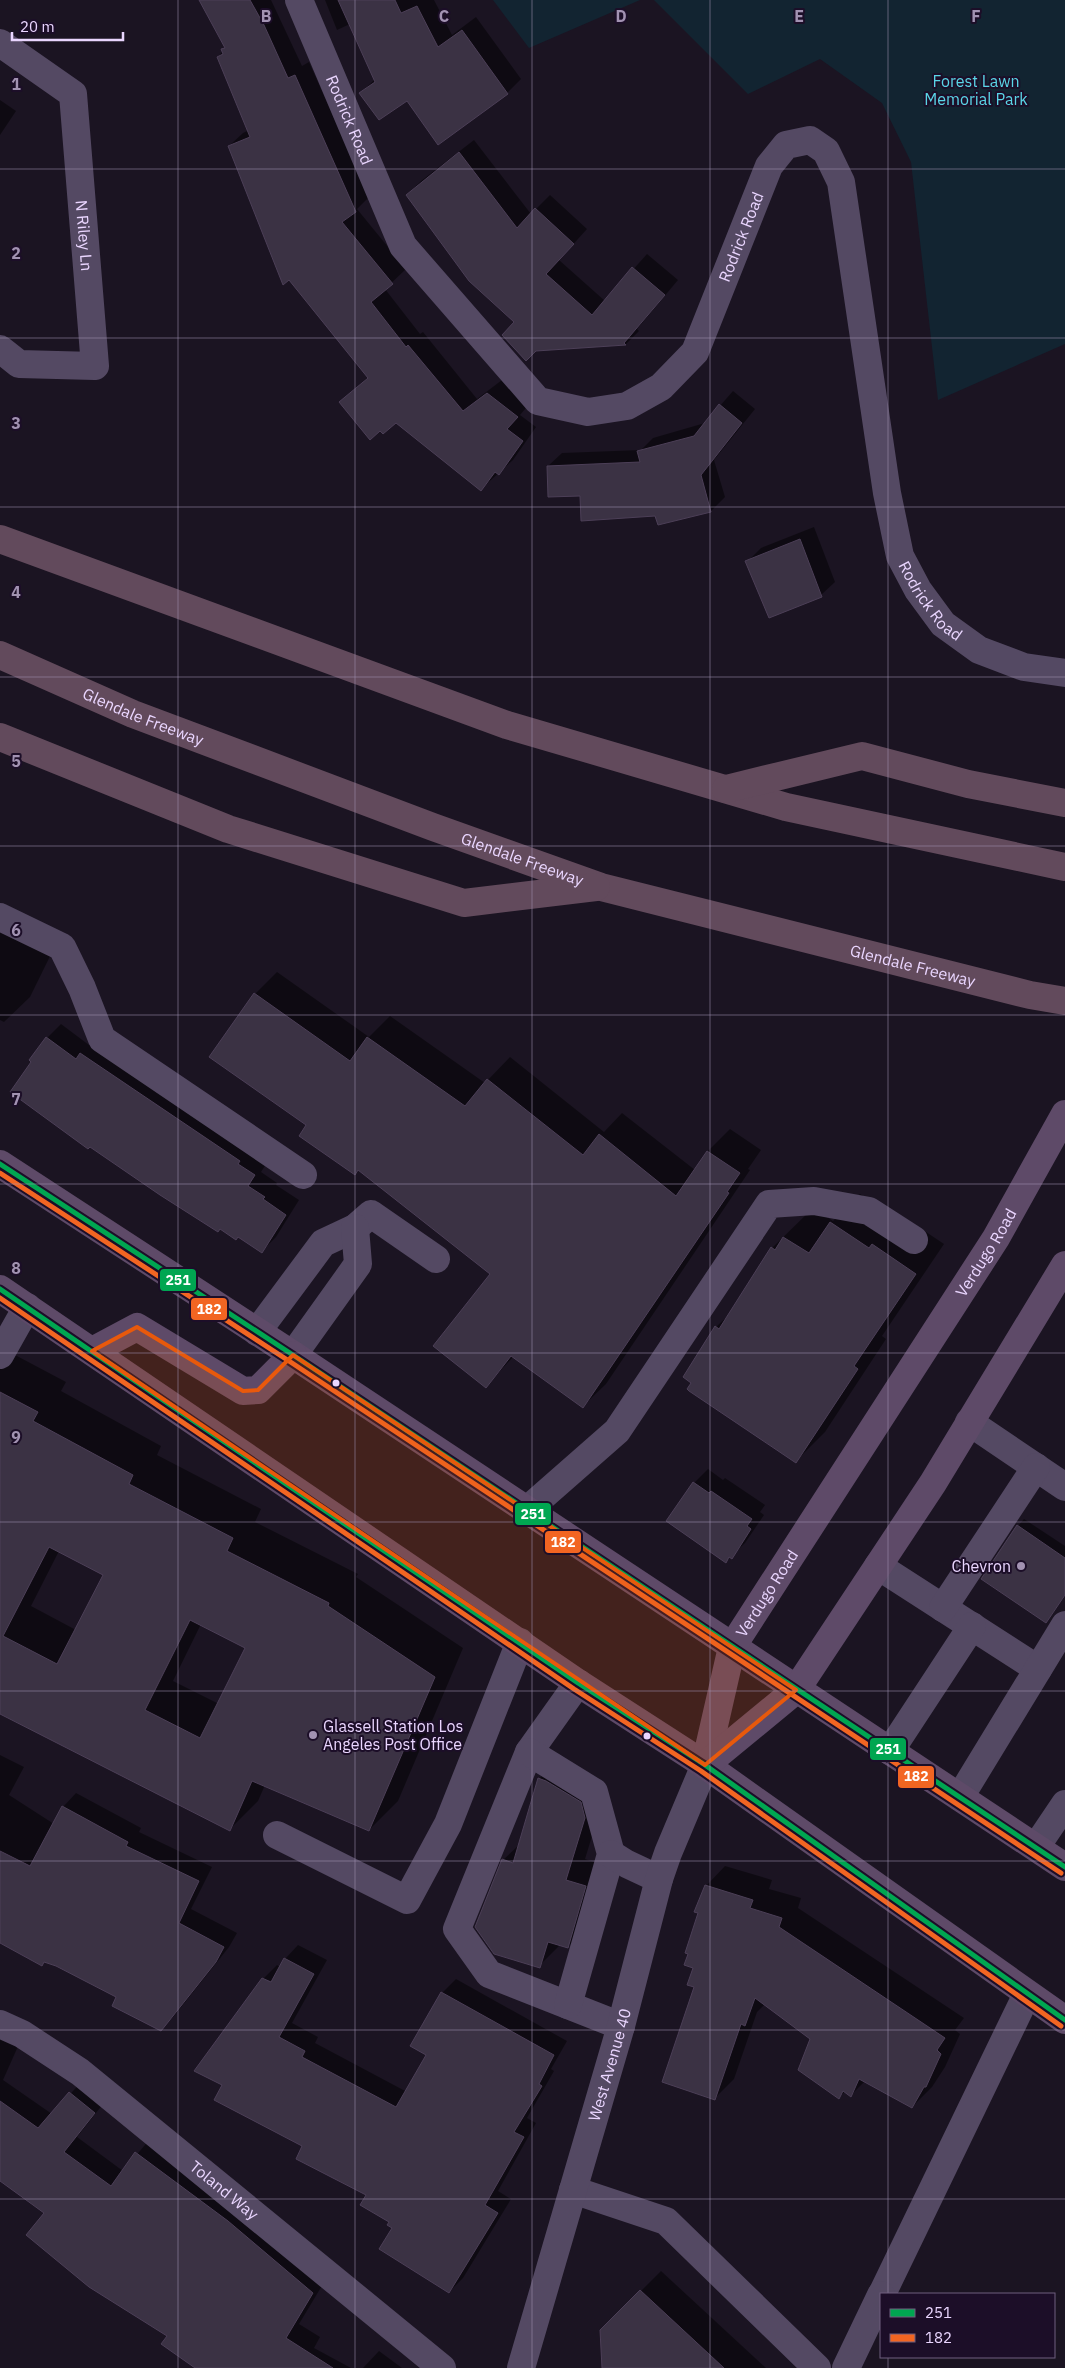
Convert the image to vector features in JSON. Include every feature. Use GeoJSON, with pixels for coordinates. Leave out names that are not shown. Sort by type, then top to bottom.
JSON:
{"type":"FeatureCollection","features":[{"type":"Feature","properties":{"kind":"highway"},"geometry":{"type":"LineString","coordinates":[[0,539],[507,725],[786,807],[1065,867]]}},
{"type":"Feature","properties":{"kind":"highway","name":"Glendale Freeway"},"geometry":{"type":"LineString","coordinates":[[0,655],[133,714],[433,827],[601,887],[1030,995],[1065,1001]]}},
{"type":"Feature","properties":{"kind":"highway"},"geometry":{"type":"LineString","coordinates":[[0,737],[228,829],[464,903],[601,887]]}},
{"type":"Feature","properties":{"kind":"highway"},"geometry":{"type":"LineString","coordinates":[[725,790],[862,756],[968,784],[1065,803]]}},
{"type":"Feature","properties":{"kind":"main road","name":"Verdugo Road"},"geometry":{"type":"LineString","coordinates":[[705,1765],[732,1647],[996,1238],[1065,1114]]}},
{"type":"Feature","properties":{"kind":"main road"},"geometry":{"type":"LineString","coordinates":[[0,1164],[293,1355],[1065,1867]]}},
{"type":"Feature","properties":{"kind":"main road"},"geometry":{"type":"LineString","coordinates":[[705,1765],[796,1690],[878,1566],[1065,1266]]}},
{"type":"Feature","properties":{"kind":"main road"},"geometry":{"type":"LineString","coordinates":[[0,1289],[578,1683],[705,1765],[1065,2020]]}},
{"type":"Feature","properties":{"kind":"main road"},"geometry":{"type":"LineString","coordinates":[[92,1350],[137,1327],[243,1391],[258,1390],[293,1355]]}},
{"type":"Feature","properties":{"kind":"street","name":"Rodrick Road"},"geometry":{"type":"LineString","coordinates":[[299,0],[403,246],[538,401],[588,412],[627,406],[661,387],[695,352],[769,166],[786,145],[810,140],[826,151],[841,182],[887,492],[900,556],[918,590],[943,624],[978,650],[1024,668],[1065,673]]}},
{"type":"Feature","properties":{"kind":"street","name":"N Riley Ln"},"geometry":{"type":"LineString","coordinates":[[0,44],[73,94],[95,366],[19,364],[0,349]]}},
{"type":"Feature","properties":{"kind":"street"},"geometry":{"type":"LineString","coordinates":[[0,917],[62,947],[82,988],[102,1039],[302,1175]]}},
{"type":"Feature","properties":{"kind":"street"},"geometry":{"type":"LineString","coordinates":[[527,1510],[617,1431],[768,1204],[814,1201],[869,1211],[914,1240]]}},
{"type":"Feature","properties":{"kind":"street"},"geometry":{"type":"LineString","coordinates":[[257,1332],[323,1242],[355,1228],[371,1214],[436,1259]]}},
{"type":"Feature","properties":{"kind":"street"},"geometry":{"type":"LineString","coordinates":[[293,1355],[358,1264],[355,1228]]}},
{"type":"Feature","properties":{"kind":"street"},"geometry":{"type":"LineString","coordinates":[[0,1355],[27,1307]]}},
{"type":"Feature","properties":{"kind":"street"},"geometry":{"type":"LineString","coordinates":[[969,1422],[1065,1486]]}},
{"type":"Feature","properties":{"kind":"street"},"geometry":{"type":"LineString","coordinates":[[943,1608],[1036,1467]]}},
{"type":"Feature","properties":{"kind":"street"},"geometry":{"type":"LineString","coordinates":[[878,1566],[1038,1669]]}},
{"type":"Feature","properties":{"kind":"street"},"geometry":{"type":"LineString","coordinates":[[960,1797],[1065,1625]]}},
{"type":"Feature","properties":{"kind":"street"},"geometry":{"type":"LineString","coordinates":[[890,1751],[972,1626]]}},
{"type":"Feature","properties":{"kind":"street"},"geometry":{"type":"LineString","coordinates":[[278,1835],[407,1900],[448,1824],[520,1642]]}},
{"type":"Feature","properties":{"kind":"street"},"geometry":{"type":"LineString","coordinates":[[578,1683],[529,1752],[457,1929],[489,1974],[621,2026]]}},
{"type":"Feature","properties":{"kind":"street"},"geometry":{"type":"LineString","coordinates":[[529,1752],[594,1792],[611,1854],[568,2005]]}},
{"type":"Feature","properties":{"kind":"street","name":"West Avenue 40"},"geometry":{"type":"LineString","coordinates":[[521,2368],[621,2026],[659,1879],[673,1840],[705,1765]]}},
{"type":"Feature","properties":{"kind":"street"},"geometry":{"type":"LineString","coordinates":[[1036,1848],[1065,1804]]}},
{"type":"Feature","properties":{"kind":"street"},"geometry":{"type":"LineString","coordinates":[[611,1854],[626,1864],[659,1879]]}},
{"type":"Feature","properties":{"kind":"street"},"geometry":{"type":"LineString","coordinates":[[883,2293],[1027,1994]]}},
{"type":"Feature","properties":{"kind":"street","name":"Toland Way"},"geometry":{"type":"LineString","coordinates":[[0,2024],[22,2034],[80,2072],[442,2368]]}},
{"type":"Feature","properties":{"kind":"street"},"geometry":{"type":"LineString","coordinates":[[573,2190],[666,2221],[817,2368]]}},
{"type":"Feature","properties":{"kind":"street"},"geometry":{"type":"LineString","coordinates":[[846,2368],[880,2299]]}},
{"type":"Feature","properties":{"kind":"highlighted area"},"geometry":{"type":"Polygon","coordinates":[[[137,1327],[243,1391],[258,1390],[293,1355],[796,1690],[705,1765],[92,1351],[137,1327]]]}},
{"type":"Feature","properties":{"kind":"green space"},"geometry":{"type":"Polygon","coordinates":[[[493,0],[640,0],[529,48],[493,0]]]}},
{"type":"Feature","properties":{"kind":"green space","name":"Forest Lawn Memorial Park"},"geometry":{"type":"Polygon","coordinates":[[[654,0],[1065,0],[1065,344],[938,400],[911,162],[882,103],[820,59],[748,94],[654,0]]]}},
{"type":"Feature","properties":{"kind":"building"},"geometry":{"type":"Polygon","coordinates":[[[199,0],[250,0],[264,25],[288,78],[295,75],[356,212],[342,222],[393,284],[371,302],[406,347],[408,345],[463,411],[487,393],[518,417],[507,429],[523,441],[499,475],[495,472],[481,491],[396,423],[383,434],[380,431],[370,440],[339,402],[368,378],[289,280],[283,285],[228,146],[250,137],[217,57],[223,54],[221,49],[225,48],[199,0]]]}},
{"type":"Feature","properties":{"kind":"building"},"geometry":{"type":"Polygon","coordinates":[[[338,0],[395,0],[401,13],[417,6],[438,47],[462,30],[508,94],[438,145],[407,101],[379,120],[359,93],[375,82],[338,0]]]}},
{"type":"Feature","properties":{"kind":"building"},"geometry":{"type":"Polygon","coordinates":[[[459,152],[517,228],[535,208],[574,244],[546,274],[592,315],[632,267],[665,295],[624,343],[626,345],[536,351],[526,361],[502,335],[514,322],[469,281],[406,195],[459,152]]]}},
{"type":"Feature","properties":{"kind":"building"},"geometry":{"type":"Polygon","coordinates":[[[719,404],[742,423],[701,475],[711,512],[658,525],[655,516],[581,521],[580,496],[548,497],[547,466],[640,462],[637,451],[694,436],[719,404]]]}},
{"type":"Feature","properties":{"kind":"building"},"geometry":{"type":"Polygon","coordinates":[[[800,539],[822,597],[769,618],[745,561],[800,539]]]}},
{"type":"Feature","properties":{"kind":"building"},"geometry":{"type":"Polygon","coordinates":[[[254,993],[350,1061],[367,1037],[465,1106],[487,1079],[583,1155],[599,1134],[676,1196],[707,1151],[740,1173],[727,1192],[729,1193],[583,1408],[511,1356],[486,1388],[433,1346],[490,1274],[358,1170],[355,1175],[299,1136],[306,1125],[209,1057],[254,993]]]}},
{"type":"Feature","properties":{"kind":"building"},"geometry":{"type":"Polygon","coordinates":[[[46,1037],[76,1059],[80,1053],[240,1161],[238,1164],[255,1175],[248,1186],[265,1197],[263,1199],[286,1215],[262,1253],[238,1237],[236,1240],[220,1229],[218,1232],[90,1147],[88,1149],[10,1092],[31,1062],[29,1060],[46,1037]]]}},
{"type":"Feature","properties":{"kind":"building"},"geometry":{"type":"Polygon","coordinates":[[[830,1222],[869,1248],[872,1244],[916,1274],[854,1366],[858,1369],[796,1463],[689,1391],[687,1389],[691,1383],[683,1377],[715,1326],[719,1329],[771,1247],[775,1250],[783,1237],[809,1253],[830,1222]]]}},
{"type":"Feature","properties":{"kind":"building"},"geometry":{"type":"Polygon","coordinates":[[[0,1392],[38,1412],[33,1421],[133,1475],[129,1484],[233,1538],[227,1551],[329,1603],[328,1606],[435,1677],[369,1831],[252,1781],[230,1831],[0,1714],[0,1392]],[[49,1547],[3,1636],[57,1664],[103,1575],[49,1547]],[[190,1620],[145,1710],[200,1738],[245,1648],[190,1620]]]}},
{"type":"Feature","properties":{"kind":"building"},"geometry":{"type":"Polygon","coordinates":[[[693,1482],[709,1493],[711,1491],[752,1519],[747,1526],[751,1529],[732,1559],[729,1557],[726,1563],[666,1521],[693,1482]]]}},
{"type":"Feature","properties":{"kind":"building","name":"Chevron"},"geometry":{"type":"Polygon","coordinates":[[[1017,1525],[1065,1558],[1065,1595],[1046,1623],[981,1579],[1017,1525]]]}},
{"type":"Feature","properties":{"kind":"building"},"geometry":{"type":"Polygon","coordinates":[[[538,1778],[581,1802],[585,1818],[566,1880],[586,1886],[568,1948],[548,1942],[540,1968],[494,1954],[475,1927],[502,1859],[513,1863],[538,1778]]]}},
{"type":"Feature","properties":{"kind":"building"},"geometry":{"type":"Polygon","coordinates":[[[62,1806],[128,1842],[126,1846],[199,1881],[179,1923],[224,1947],[216,1962],[161,2031],[112,2006],[116,1997],[56,1966],[44,1962],[42,1966],[0,1943],[0,1851],[30,1866],[62,1806]]]}},
{"type":"Feature","properties":{"kind":"building"},"geometry":{"type":"Polygon","coordinates":[[[705,1885],[753,1900],[750,1908],[782,1918],[779,1927],[945,2038],[937,2050],[941,2054],[926,2087],[924,2087],[912,2108],[859,2079],[851,2097],[843,2091],[839,2099],[798,2070],[810,2039],[755,1998],[745,2026],[741,2024],[715,2100],[662,2082],[694,1987],[687,1985],[693,1968],[684,1965],[688,1954],[685,1953],[698,1913],[694,1912],[705,1885]]]}},
{"type":"Feature","properties":{"kind":"building"},"geometry":{"type":"Polygon","coordinates":[[[284,1958],[314,1974],[279,2037],[305,2051],[302,2057],[396,2107],[426,2055],[410,2046],[441,1992],[554,2055],[539,2084],[542,2086],[514,2132],[524,2137],[485,2205],[498,2213],[449,2293],[379,2249],[392,2228],[387,2225],[389,2222],[360,2205],[366,2195],[296,2159],[302,2146],[214,2100],[222,2085],[194,2071],[262,1978],[271,1982],[284,1958]]]}},
{"type":"Feature","properties":{"kind":"building"},"geometry":{"type":"Polygon","coordinates":[[[69,2092],[95,2113],[64,2152],[111,2186],[135,2152],[228,2221],[313,2293],[286,2338],[333,2368],[195,2368],[161,2344],[167,2336],[89,2287],[26,2235],[44,2213],[0,2181],[0,2101],[38,2128],[69,2092]]]}},
{"type":"Feature","properties":{"kind":"building"},"geometry":{"type":"Polygon","coordinates":[[[640,2290],[724,2368],[602,2368],[600,2330],[640,2290]]]}},
{"type":"Feature","properties":{"kind":"transit line","name":"251"},"geometry":{"type":"LineString","coordinates":[[0,1164],[293,1355],[1065,1867]]}},
{"type":"Feature","properties":{"kind":"transit line","name":"182"},"geometry":{"type":"LineString","coordinates":[[0,1173],[289,1361],[1061,1873]]}},
{"type":"Feature","properties":{"kind":"transit line","name":"251"},"geometry":{"type":"LineString","coordinates":[[0,1289],[578,1683],[705,1765],[1065,2020]]}},
{"type":"Feature","properties":{"kind":"transit line","name":"182"},"geometry":{"type":"LineString","coordinates":[[0,1298],[574,1689],[701,1771],[1061,2026]]}},
{"type":"Feature","properties":{"kind":"place","name":"Chevron"},"geometry":{"type":"Point","coordinates":[1021,1566]}},
{"type":"Feature","properties":{"kind":"place","name":"Glassell Station Los Angeles Post Office"},"geometry":{"type":"Point","coordinates":[313,1735]}}]}
